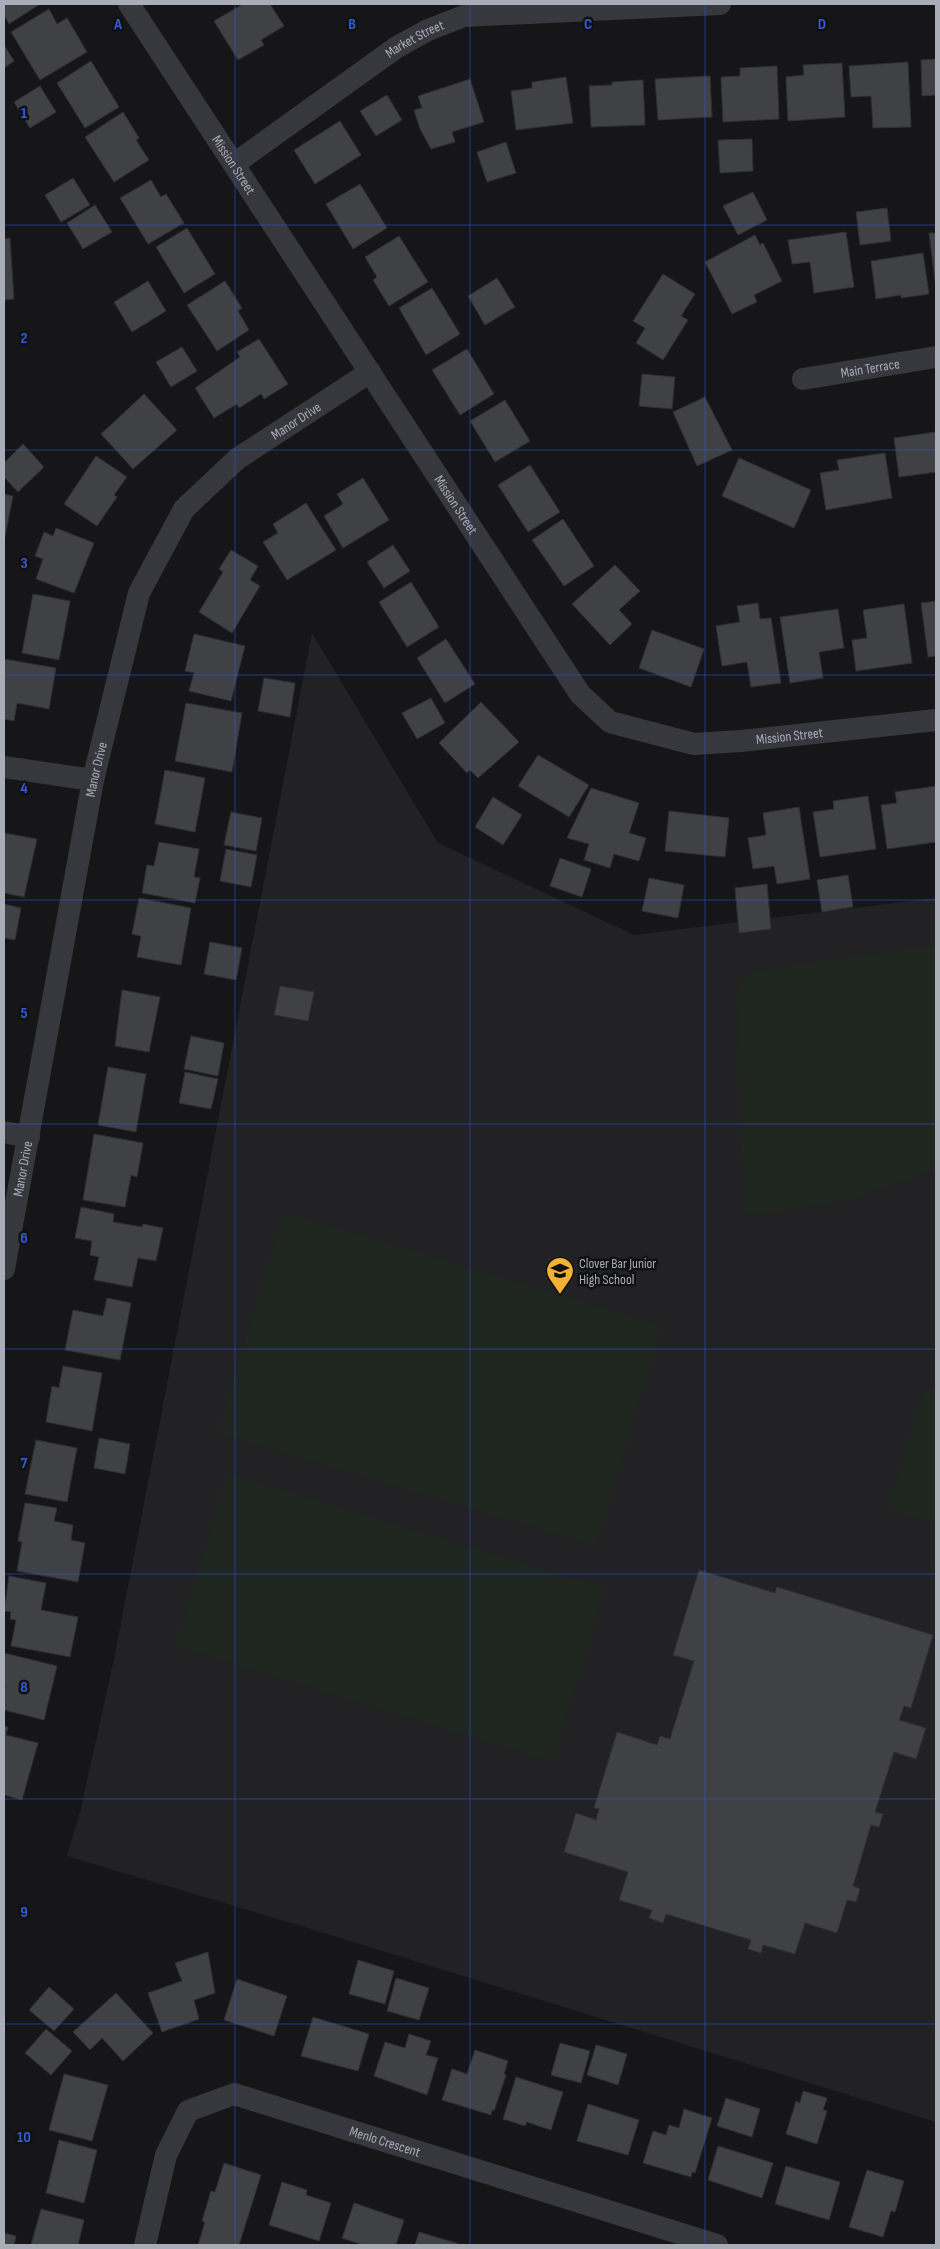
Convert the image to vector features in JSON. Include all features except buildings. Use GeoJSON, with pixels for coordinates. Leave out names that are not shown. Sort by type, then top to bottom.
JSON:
{"type":"FeatureCollection","features":[{"type":"Feature","properties":{"kind":"street","name":"Mission Street"},"geometry":{"type":"LineString","coordinates":[[129,4],[580,694],[610,722],[694,744],[741,741],[936,720]]}},
{"type":"Feature","properties":{"kind":"street","name":"Market Street"},"geometry":{"type":"LineString","coordinates":[[234,164],[397,47],[428,30],[464,16],[720,4]]}},
{"type":"Feature","properties":{"kind":"street","name":"Main Terrace"},"geometry":{"type":"LineString","coordinates":[[803,379],[936,356]]}},
{"type":"Feature","properties":{"kind":"street","name":"Manor Drive"},"geometry":{"type":"LineString","coordinates":[[4,1269],[93,780],[138,593],[184,509],[237,459],[370,372]]}},
{"type":"Feature","properties":{"kind":"street"},"geometry":{"type":"LineString","coordinates":[[4,767],[93,780]]}},
{"type":"Feature","properties":{"kind":"street"},"geometry":{"type":"LineString","coordinates":[[4,1132],[28,1137]]}},
{"type":"Feature","properties":{"kind":"street","name":"Menlo Crescent"},"geometry":{"type":"LineString","coordinates":[[144,2245],[166,2155],[188,2111],[234,2094],[717,2245]]}},
{"type":"Feature","properties":{"kind":"shaded area","name":"Clover Bar Junior High School"},"geometry":{"type":"Polygon","coordinates":[[[312,633],[438,843],[634,935],[936,898],[936,2122],[311,1929],[67,1856],[80,1812],[115,1654],[312,633]]]}},
{"type":"Feature","properties":{"kind":"shaded area"},"geometry":{"type":"Polygon","coordinates":[[[936,945],[936,1170],[852,1199],[781,1212],[744,1214],[736,989],[751,971],[936,945]]]}},
{"type":"Feature","properties":{"kind":"shaded area"},"geometry":{"type":"Polygon","coordinates":[[[283,1212],[662,1325],[597,1546],[217,1433],[283,1212]]]}},
{"type":"Feature","properties":{"kind":"shaded area"},"geometry":{"type":"Polygon","coordinates":[[[924,1387],[936,1390],[936,1524],[887,1510],[924,1387]]]}},
{"type":"Feature","properties":{"kind":"shaded area"},"geometry":{"type":"Polygon","coordinates":[[[227,1473],[606,1588],[553,1762],[175,1646],[227,1473]]]}},
{"type":"Feature","properties":{"kind":"place","name":"Clover Bar Junior High School"},"geometry":{"type":"Point","coordinates":[560,1295]}}]}
